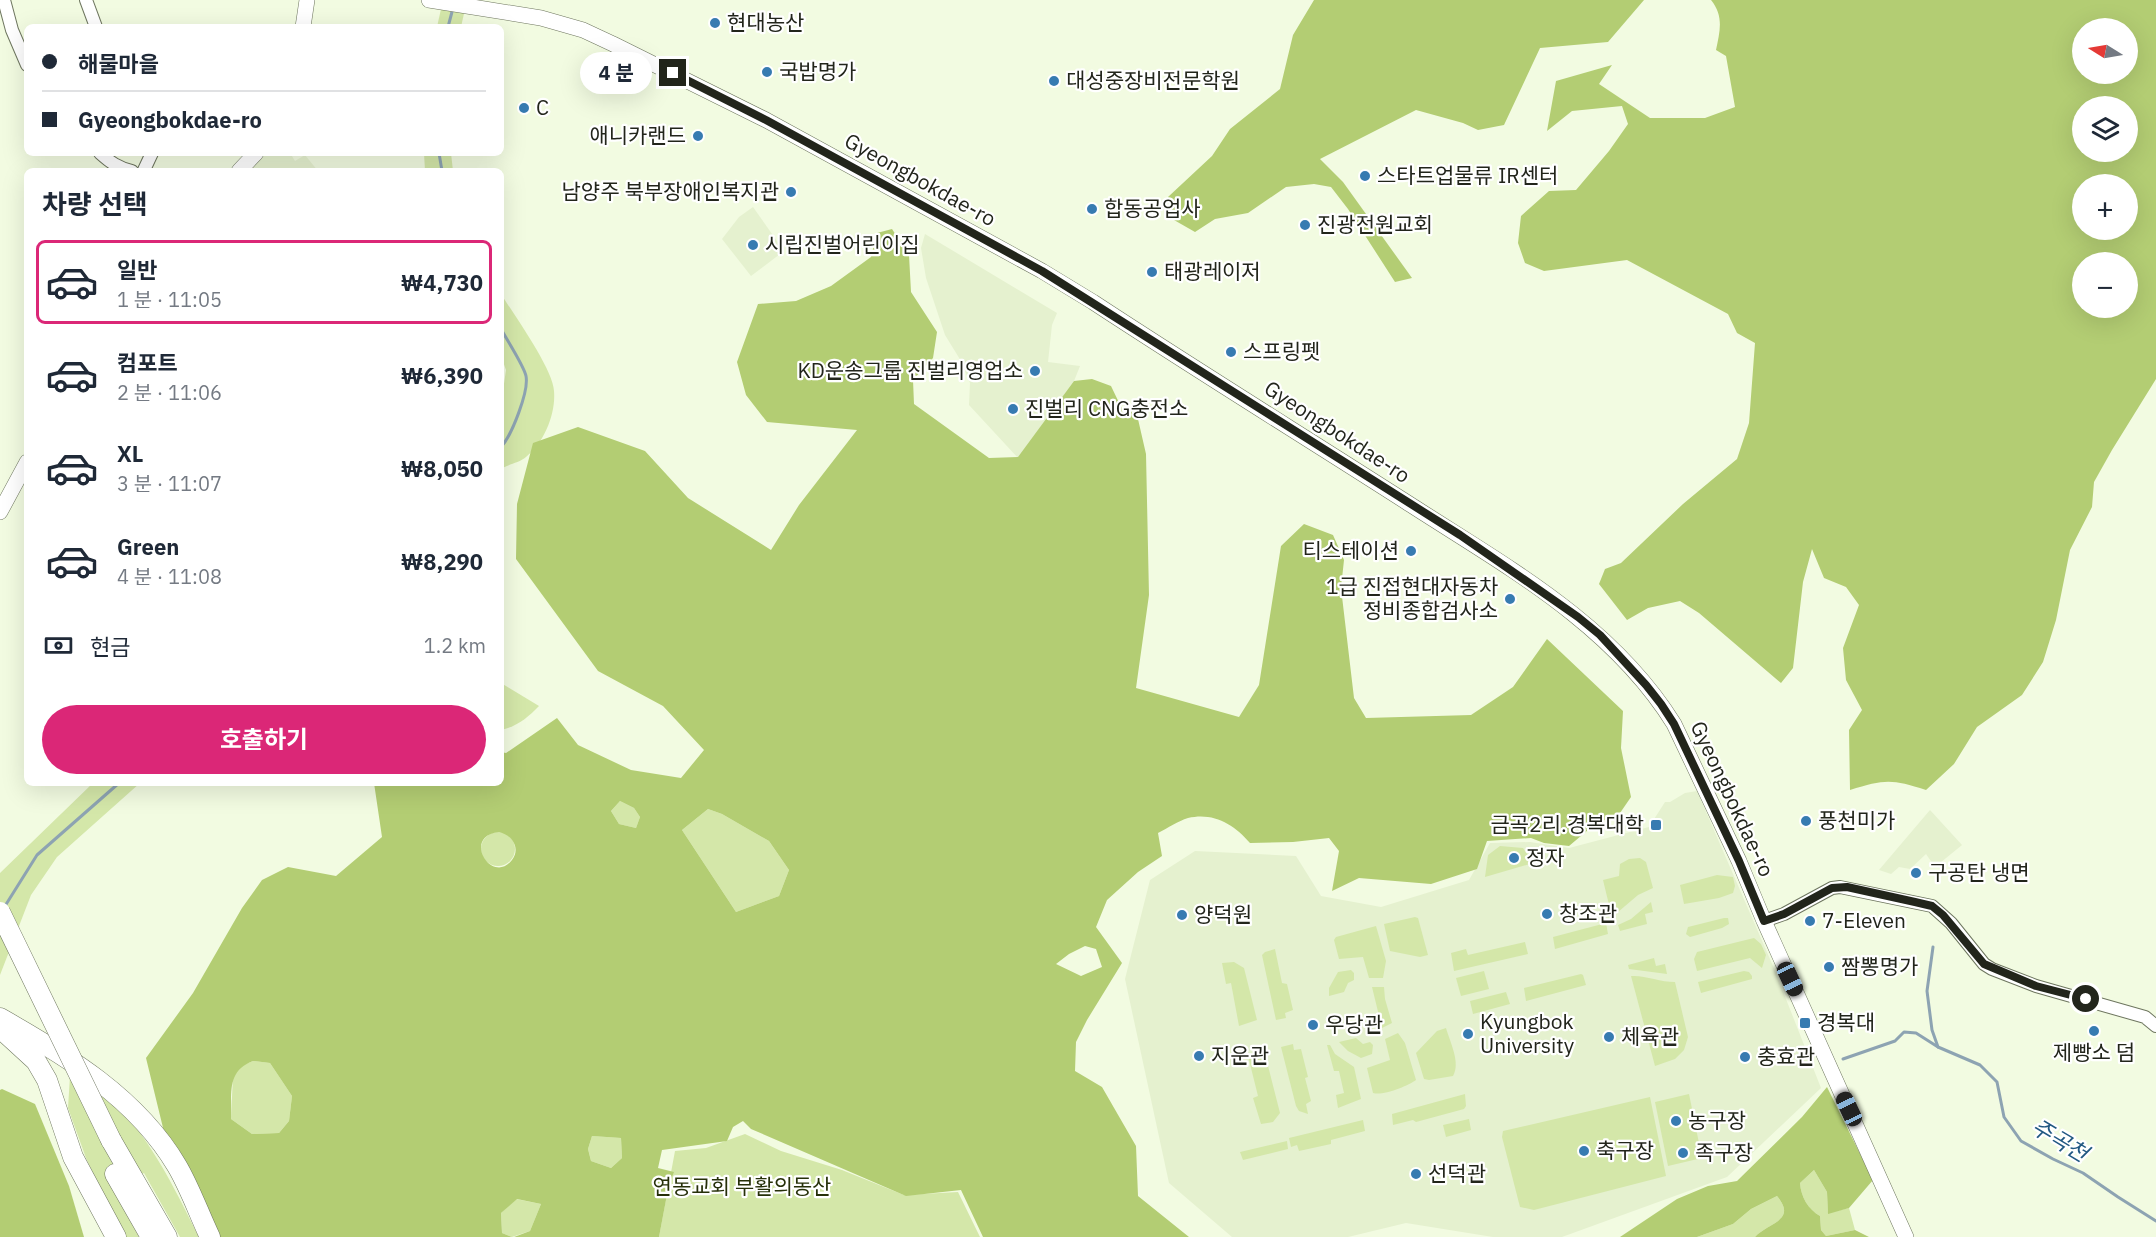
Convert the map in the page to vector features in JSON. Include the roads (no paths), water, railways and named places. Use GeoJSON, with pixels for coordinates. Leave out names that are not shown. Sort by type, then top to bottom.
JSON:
{"type":"FeatureCollection","features":[{"type":"Feature","properties":{"kind":"highway"},"geometry":{"type":"LineString","coordinates":[[0,912],[151,1237]]}},
{"type":"Feature","properties":{"kind":"highway"},"geometry":{"type":"LineString","coordinates":[[0,943],[105,1142],[167,1237]]}},
{"type":"Feature","properties":{"kind":"highway"},"geometry":{"type":"LineString","coordinates":[[0,1018],[49,1046],[118,1095],[140,1116],[177,1166],[210,1237]]}},
{"type":"Feature","properties":{"kind":"highway"},"geometry":{"type":"LineString","coordinates":[[0,1028],[36,1061],[47,1080],[72,1157],[116,1237]]}},
{"type":"Feature","properties":{"kind":"street"},"geometry":{"type":"LineString","coordinates":[[4,0],[12,30],[24,58]]}},
{"type":"Feature","properties":{"kind":"street"},"geometry":{"type":"LineString","coordinates":[[86,0],[95,24]]}},
{"type":"Feature","properties":{"kind":"street"},"geometry":{"type":"LineString","coordinates":[[303,24],[307,0]]}},
{"type":"Feature","properties":{"kind":"street","name":"Gyeongbokdae-ro"},"geometry":{"type":"LineString","coordinates":[[430,0],[541,18],[583,30],[766,120],[1042,271],[1460,535],[1578,617],[1600,635],[1628,664],[1661,704],[1674,724],[1739,861],[1906,1237]]}},
{"type":"Feature","properties":{"kind":"street"},"geometry":{"type":"LineString","coordinates":[[103,156],[120,168]]}},
{"type":"Feature","properties":{"kind":"street"},"geometry":{"type":"LineString","coordinates":[[242,168],[253,156]]}},
{"type":"Feature","properties":{"kind":"street"},"geometry":{"type":"LineString","coordinates":[[0,512],[24,468]]}},
{"type":"Feature","properties":{"kind":"street"},"geometry":{"type":"LineString","coordinates":[[1764,921],[1784,914],[1832,888],[1847,887],[1932,906],[1943,915],[1978,958],[1992,969],[2036,986],[2145,1017],[2156,1026]]}},
{"type":"Feature","properties":{"kind":"waterway"},"geometry":{"type":"LineString","coordinates":[[449,24],[453,8]]}},
{"type":"Feature","properties":{"kind":"waterway"},"geometry":{"type":"LineString","coordinates":[[440,156],[442,168]]}},
{"type":"Feature","properties":{"kind":"waterway"},"geometry":{"type":"LineString","coordinates":[[504,334],[526,376],[525,392],[519,413],[504,442]]}},
{"type":"Feature","properties":{"kind":"waterway"},"geometry":{"type":"LineString","coordinates":[[5,906],[37,855],[116,786]]}},
{"type":"Feature","properties":{"kind":"waterway","name":"주곡천"},"geometry":{"type":"LineString","coordinates":[[1933,947],[1927,991],[1932,1030],[1938,1047],[1980,1065],[1997,1082],[2004,1117],[2021,1141],[2083,1173],[2156,1221]]}},
{"type":"Feature","properties":{"kind":"waterway"},"geometry":{"type":"LineString","coordinates":[[1843,1059],[1895,1041],[1904,1032],[1916,1033],[1938,1047]]}},
{"type":"Feature","properties":{"kind":"place","name":"현대농산"},"geometry":{"type":"Point","coordinates":[715,23]}},
{"type":"Feature","properties":{"kind":"place","name":"국밥명가"},"geometry":{"type":"Point","coordinates":[767,72]}},
{"type":"Feature","properties":{"kind":"place","name":"대성중장비전문학원"},"geometry":{"type":"Point","coordinates":[1054,81]}},
{"type":"Feature","properties":{"kind":"place","name":"C"},"geometry":{"type":"Point","coordinates":[524,108]}},
{"type":"Feature","properties":{"kind":"place","name":"애니카랜드"},"geometry":{"type":"Point","coordinates":[698,136]}},
{"type":"Feature","properties":{"kind":"place","name":"스타트업물류 IR센터"},"geometry":{"type":"Point","coordinates":[1365,176]}},
{"type":"Feature","properties":{"kind":"place","name":"남양주 북부장애인복지관"},"geometry":{"type":"Point","coordinates":[791,192]}},
{"type":"Feature","properties":{"kind":"place","name":"합동공업사"},"geometry":{"type":"Point","coordinates":[1092,209]}},
{"type":"Feature","properties":{"kind":"place","name":"진광전원교회"},"geometry":{"type":"Point","coordinates":[1305,225]}},
{"type":"Feature","properties":{"kind":"place","name":"시립진벌어린이집"},"geometry":{"type":"Point","coordinates":[753,245]}},
{"type":"Feature","properties":{"kind":"place","name":"태광레이저"},"geometry":{"type":"Point","coordinates":[1152,272]}},
{"type":"Feature","properties":{"kind":"place","name":"스프링펫"},"geometry":{"type":"Point","coordinates":[1231,352]}},
{"type":"Feature","properties":{"kind":"place","name":"KD운송그룹 진벌리영업소"},"geometry":{"type":"Point","coordinates":[1035,371]}},
{"type":"Feature","properties":{"kind":"place","name":"진벌리 CNG충전소"},"geometry":{"type":"Point","coordinates":[1013,409]}},
{"type":"Feature","properties":{"kind":"place","name":"티스테이션"},"geometry":{"type":"Point","coordinates":[1411,551]}},
{"type":"Feature","properties":{"kind":"place","name":"1급 진접현대자동차 정비종합검사소"},"geometry":{"type":"Point","coordinates":[1510,599]}},
{"type":"Feature","properties":{"kind":"place","name":"풍천미가"},"geometry":{"type":"Point","coordinates":[1806,821]}},
{"type":"Feature","properties":{"kind":"place","name":"금곡2리.경복대학"},"geometry":{"type":"Point","coordinates":[1656,825]}},
{"type":"Feature","properties":{"kind":"place","name":"정자"},"geometry":{"type":"Point","coordinates":[1514,858]}},
{"type":"Feature","properties":{"kind":"place","name":"구공탄 냉면"},"geometry":{"type":"Point","coordinates":[1916,873]}},
{"type":"Feature","properties":{"kind":"place","name":"창조관"},"geometry":{"type":"Point","coordinates":[1547,914]}},
{"type":"Feature","properties":{"kind":"place","name":"양덕원"},"geometry":{"type":"Point","coordinates":[1182,915]}},
{"type":"Feature","properties":{"kind":"place","name":"7-Eleven"},"geometry":{"type":"Point","coordinates":[1810,921]}},
{"type":"Feature","properties":{"kind":"place","name":"짬뽕명가"},"geometry":{"type":"Point","coordinates":[1829,967]}},
{"type":"Feature","properties":{"kind":"place","name":"경복대"},"geometry":{"type":"Point","coordinates":[1805,1023]}},
{"type":"Feature","properties":{"kind":"place","name":"우당관"},"geometry":{"type":"Point","coordinates":[1313,1025]}},
{"type":"Feature","properties":{"kind":"place","name":"제빵소 덤"},"geometry":{"type":"Point","coordinates":[2094,1031]}},
{"type":"Feature","properties":{"kind":"place","name":"Kyungbok University"},"geometry":{"type":"Point","coordinates":[1468,1034]}},
{"type":"Feature","properties":{"kind":"place","name":"체육관"},"geometry":{"type":"Point","coordinates":[1609,1037]}},
{"type":"Feature","properties":{"kind":"place","name":"지운관"},"geometry":{"type":"Point","coordinates":[1199,1056]}},
{"type":"Feature","properties":{"kind":"place","name":"충효관"},"geometry":{"type":"Point","coordinates":[1745,1057]}},
{"type":"Feature","properties":{"kind":"place","name":"농구장"},"geometry":{"type":"Point","coordinates":[1676,1121]}},
{"type":"Feature","properties":{"kind":"place","name":"축구장"},"geometry":{"type":"Point","coordinates":[1584,1151]}},
{"type":"Feature","properties":{"kind":"place","name":"족구장"},"geometry":{"type":"Point","coordinates":[1683,1153]}},
{"type":"Feature","properties":{"kind":"place","name":"선덕관"},"geometry":{"type":"Point","coordinates":[1416,1174]}},
{"type":"Feature","properties":{"kind":"park label","name":"연동교회 부활의동산"},"geometry":{"type":"Point","coordinates":[742,1187]}}]}
